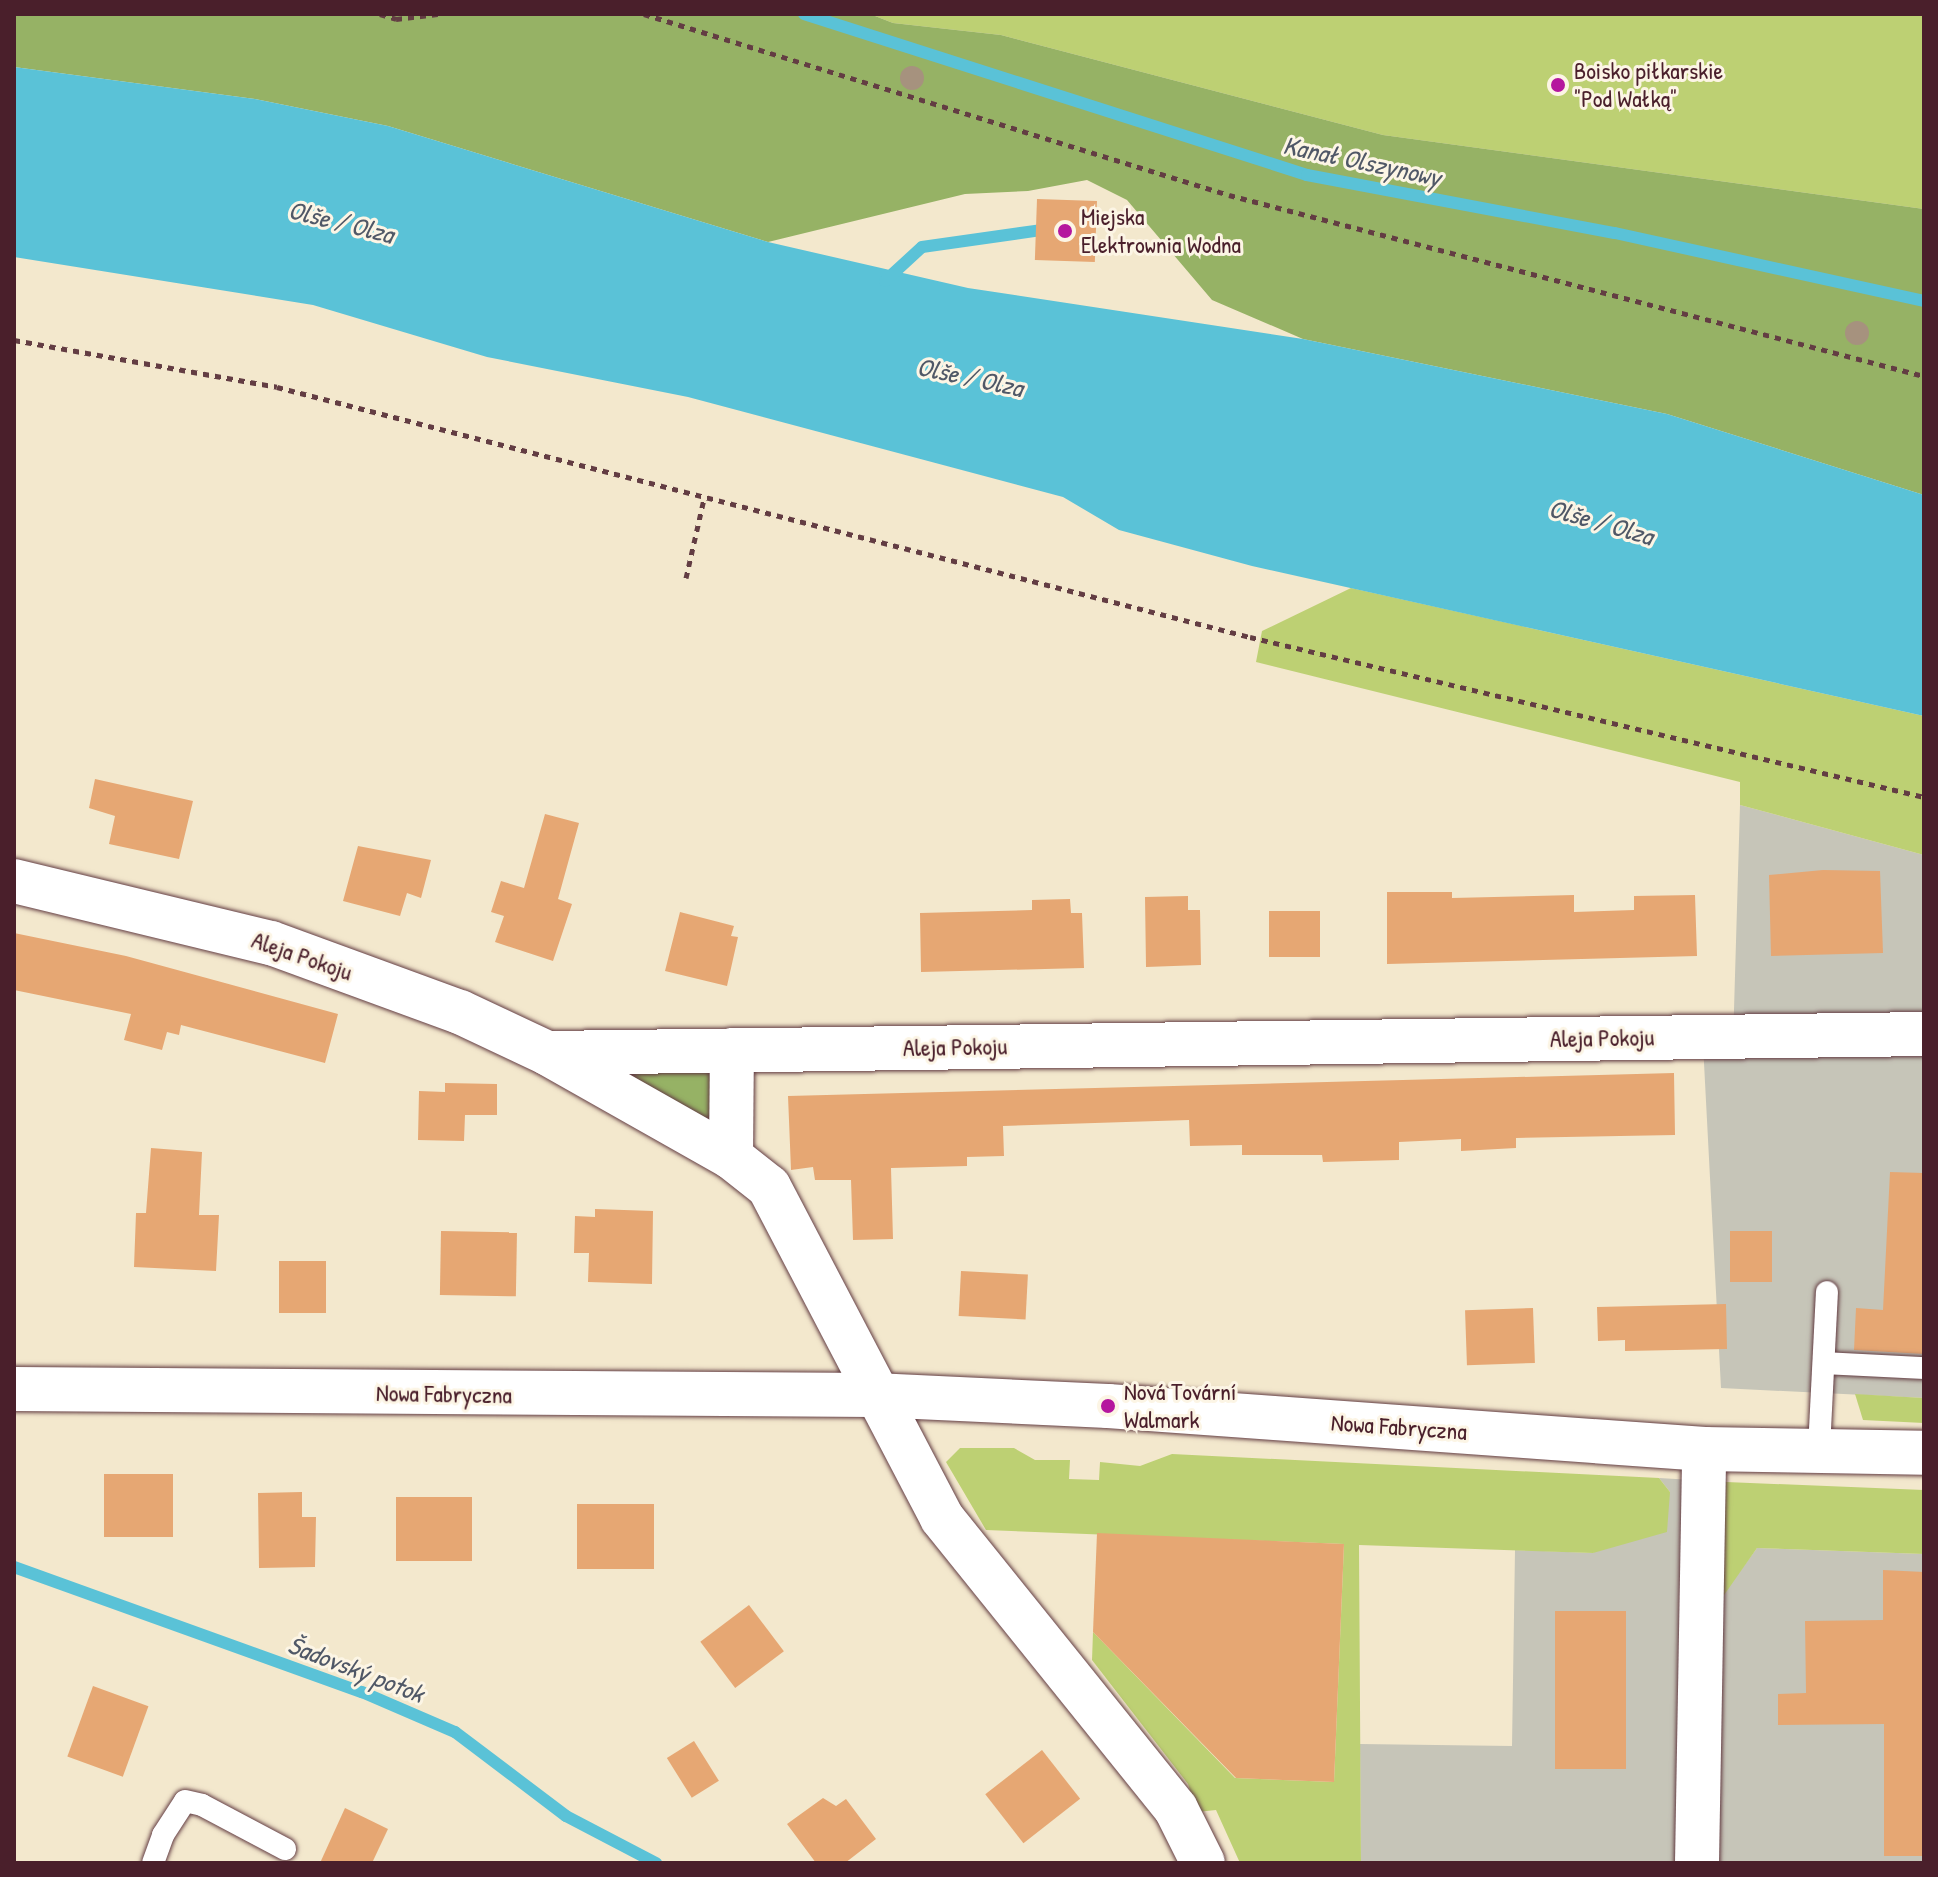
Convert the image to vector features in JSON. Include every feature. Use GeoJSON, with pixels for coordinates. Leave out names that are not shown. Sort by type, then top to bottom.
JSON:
{"type":"FeatureCollection","features":[{"type":"Feature","properties":{"kind":"street","name":"Aleja Pokoju"},"geometry":{"type":"LineString","coordinates":[[14,881],[271,943],[460,1012],[547,1053],[1924,1034]]}},
{"type":"Feature","properties":{"kind":"street"},"geometry":{"type":"LineString","coordinates":[[731,1157],[732,1050]]}},
{"type":"Feature","properties":{"kind":"street"},"geometry":{"type":"LineString","coordinates":[[547,1053],[731,1157],[769,1187],[834,1307],[874,1395],[942,1518],[1176,1809],[1203,1863]]}},
{"type":"Feature","properties":{"kind":"street","name":"Nowa Fabryczna"},"geometry":{"type":"LineString","coordinates":[[14,1389],[874,1395],[1108,1406],[1704,1449],[1924,1453]]}},
{"type":"Feature","properties":{"kind":"street"},"geometry":{"type":"LineString","coordinates":[[1697,1863],[1704,1449]]}},
{"type":"Feature","properties":{"kind":"lane"},"geometry":{"type":"LineString","coordinates":[[1819,1449],[1827,1292]]}},
{"type":"Feature","properties":{"kind":"lane"},"geometry":{"type":"LineString","coordinates":[[1824,1363],[1924,1368]]}},
{"type":"Feature","properties":{"kind":"lane"},"geometry":{"type":"LineString","coordinates":[[153,1863],[163,1835],[185,1801],[202,1805],[285,1849]]}},
{"type":"Feature","properties":{"kind":"path"},"geometry":{"type":"LineString","coordinates":[[380,14],[396,19],[438,14]]}},
{"type":"Feature","properties":{"kind":"path"},"geometry":{"type":"LineString","coordinates":[[644,14],[1229,195],[1924,376]]}},
{"type":"Feature","properties":{"kind":"path"},"geometry":{"type":"LineString","coordinates":[[14,340],[277,387],[1250,637],[1924,797]]}},
{"type":"Feature","properties":{"kind":"path"},"geometry":{"type":"LineString","coordinates":[[686,578],[704,499]]}},
{"type":"Feature","properties":{"kind":"shaded area"},"geometry":{"type":"Polygon","coordinates":[[[1740,805],[1924,855],[1924,1398],[1721,1388],[1703,1044],[1733,1044],[1740,805]]]}},
{"type":"Feature","properties":{"kind":"shaded area"},"geometry":{"type":"Polygon","coordinates":[[[1659,1478],[1726,1482],[1722,1596],[1757,1548],[1924,1554],[1924,1863],[1361,1863],[1360,1744],[1512,1746],[1515,1550],[1593,1553],[1670,1492],[1659,1478]]]}},
{"type":"Feature","properties":{"kind":"green space"},"geometry":{"type":"Polygon","coordinates":[[[14,14],[870,14],[893,23],[1001,35],[1383,135],[1924,209],[1924,495],[1667,414],[1303,339],[1212,300],[1127,200],[1087,180],[1028,191],[965,194],[768,242],[388,126],[255,99],[14,67],[14,14]]]}},
{"type":"Feature","properties":{"kind":"green space","name":"Boisko piłkarskie \"Pod Wałką\""},"geometry":{"type":"Polygon","coordinates":[[[870,14],[1924,14],[1924,209],[1383,135],[1001,35],[893,23],[870,14]]]}},
{"type":"Feature","properties":{"kind":"green space"},"geometry":{"type":"Polygon","coordinates":[[[1351,588],[1924,716],[1924,855],[1740,805],[1740,782],[1256,662],[1262,631],[1351,588]]]}},
{"type":"Feature","properties":{"kind":"green space"},"geometry":{"type":"Polygon","coordinates":[[[620,1068],[714,1069],[715,1130],[620,1081],[620,1068]]]}},
{"type":"Feature","properties":{"kind":"green space"},"geometry":{"type":"Polygon","coordinates":[[[1855,1394],[1924,1398],[1924,1423],[1863,1420],[1855,1394]]]}},
{"type":"Feature","properties":{"kind":"green space"},"geometry":{"type":"Polygon","coordinates":[[[960,1448],[1014,1448],[1035,1460],[1070,1460],[1069,1479],[1099,1480],[1100,1462],[1140,1466],[1172,1454],[1659,1478],[1670,1492],[1667,1532],[1593,1553],[1359,1545],[1361,1863],[1240,1863],[1216,1810],[1197,1812],[1188,1784],[1092,1660],[1093,1632],[1235,1778],[1334,1782],[1344,1544],[986,1530],[946,1462],[960,1448]]]}},
{"type":"Feature","properties":{"kind":"green space"},"geometry":{"type":"Polygon","coordinates":[[[1726,1482],[1924,1490],[1924,1554],[1757,1548],[1722,1598],[1726,1482]]]}},
{"type":"Feature","properties":{"kind":"water","name":"Olše / Olza"},"geometry":{"type":"Polygon","coordinates":[[[14,67],[255,99],[388,126],[768,242],[968,288],[1303,339],[1667,414],[1924,495],[1924,716],[1252,566],[1119,530],[1063,497],[688,397],[487,357],[313,305],[14,257],[14,67]]]}},
{"type":"Feature","properties":{"kind":"building","name":"Miejska Elektrownia Wodna"},"geometry":{"type":"Polygon","coordinates":[[[1037,199],[1097,201],[1095,262],[1035,260],[1037,199]]]}},
{"type":"Feature","properties":{"kind":"building"},"geometry":{"type":"Polygon","coordinates":[[[95,779],[193,801],[179,859],[109,844],[115,816],[89,808],[95,779]]]}},
{"type":"Feature","properties":{"kind":"building"},"geometry":{"type":"Polygon","coordinates":[[[545,814],[579,823],[558,899],[572,904],[553,961],[495,942],[504,916],[491,912],[501,881],[524,888],[545,814]]]}},
{"type":"Feature","properties":{"kind":"building"},"geometry":{"type":"Polygon","coordinates":[[[358,846],[431,860],[421,898],[407,893],[400,916],[343,901],[358,846]]]}},
{"type":"Feature","properties":{"kind":"building"},"geometry":{"type":"Polygon","coordinates":[[[1823,870],[1880,871],[1883,953],[1771,956],[1769,875],[1823,870]]]}},
{"type":"Feature","properties":{"kind":"building"},"geometry":{"type":"Polygon","coordinates":[[[1387,892],[1452,892],[1452,898],[1574,895],[1574,912],[1634,910],[1634,896],[1695,895],[1697,956],[1387,964],[1387,892]]]}},
{"type":"Feature","properties":{"kind":"building"},"geometry":{"type":"Polygon","coordinates":[[[1188,896],[1188,910],[1200,910],[1201,965],[1146,967],[1145,897],[1188,896]]]}},
{"type":"Feature","properties":{"kind":"building"},"geometry":{"type":"Polygon","coordinates":[[[1070,899],[1071,913],[1082,913],[1084,968],[921,972],[920,913],[1032,910],[1032,900],[1070,899]]]}},
{"type":"Feature","properties":{"kind":"building"},"geometry":{"type":"Polygon","coordinates":[[[1269,911],[1320,911],[1320,957],[1269,957],[1269,911]]]}},
{"type":"Feature","properties":{"kind":"building"},"geometry":{"type":"Polygon","coordinates":[[[680,912],[734,926],[731,936],[738,937],[727,986],[665,971],[680,912]]]}},
{"type":"Feature","properties":{"kind":"building"},"geometry":{"type":"Polygon","coordinates":[[[14,933],[126,956],[338,1014],[325,1063],[181,1025],[179,1035],[167,1032],[162,1050],[124,1040],[131,1014],[14,990],[14,933]]]}},
{"type":"Feature","properties":{"kind":"building"},"geometry":{"type":"Polygon","coordinates":[[[1674,1073],[1675,1135],[1516,1138],[1516,1148],[1461,1151],[1461,1139],[1399,1142],[1399,1160],[1323,1162],[1322,1155],[1242,1155],[1242,1145],[1190,1146],[1189,1120],[1003,1126],[1004,1156],[967,1157],[967,1166],[891,1168],[893,1239],[853,1240],[851,1180],[815,1180],[813,1167],[791,1170],[788,1096],[1674,1073]]]}},
{"type":"Feature","properties":{"kind":"building"},"geometry":{"type":"Polygon","coordinates":[[[445,1083],[497,1084],[497,1115],[465,1115],[464,1141],[418,1140],[419,1091],[445,1092],[445,1083]]]}},
{"type":"Feature","properties":{"kind":"building"},"geometry":{"type":"Polygon","coordinates":[[[151,1148],[202,1152],[199,1215],[219,1215],[216,1271],[134,1267],[136,1213],[146,1213],[151,1148]]]}},
{"type":"Feature","properties":{"kind":"building"},"geometry":{"type":"Polygon","coordinates":[[[1890,1172],[1924,1173],[1924,1354],[1854,1350],[1856,1308],[1883,1310],[1890,1172]]]}},
{"type":"Feature","properties":{"kind":"building"},"geometry":{"type":"Polygon","coordinates":[[[595,1209],[653,1211],[652,1284],[588,1282],[589,1253],[574,1253],[575,1216],[595,1217],[595,1209]]]}},
{"type":"Feature","properties":{"kind":"building"},"geometry":{"type":"Polygon","coordinates":[[[441,1231],[517,1232],[516,1296],[440,1295],[441,1231]]]}},
{"type":"Feature","properties":{"kind":"building"},"geometry":{"type":"Polygon","coordinates":[[[1730,1231],[1772,1231],[1772,1282],[1730,1282],[1730,1231]]]}},
{"type":"Feature","properties":{"kind":"building"},"geometry":{"type":"Polygon","coordinates":[[[279,1261],[326,1261],[326,1313],[279,1313],[279,1261]]]}},
{"type":"Feature","properties":{"kind":"building"},"geometry":{"type":"Polygon","coordinates":[[[961,1271],[1028,1275],[1026,1319],[959,1316],[961,1271]]]}},
{"type":"Feature","properties":{"kind":"building"},"geometry":{"type":"Polygon","coordinates":[[[1726,1304],[1727,1349],[1625,1351],[1625,1340],[1598,1341],[1597,1307],[1726,1304]]]}},
{"type":"Feature","properties":{"kind":"building"},"geometry":{"type":"Polygon","coordinates":[[[1533,1308],[1535,1363],[1467,1365],[1465,1310],[1533,1308]]]}},
{"type":"Feature","properties":{"kind":"building"},"geometry":{"type":"Polygon","coordinates":[[[104,1474],[173,1474],[173,1537],[104,1537],[104,1474]]]}},
{"type":"Feature","properties":{"kind":"building"},"geometry":{"type":"Polygon","coordinates":[[[302,1492],[302,1517],[316,1517],[315,1567],[259,1568],[258,1493],[302,1492]]]}},
{"type":"Feature","properties":{"kind":"building"},"geometry":{"type":"Polygon","coordinates":[[[396,1497],[472,1497],[472,1561],[396,1561],[396,1497]]]}},
{"type":"Feature","properties":{"kind":"building"},"geometry":{"type":"Polygon","coordinates":[[[577,1504],[654,1504],[654,1569],[577,1569],[577,1504]]]}},
{"type":"Feature","properties":{"kind":"building"},"geometry":{"type":"Polygon","coordinates":[[[1097,1533],[1344,1544],[1334,1782],[1236,1778],[1093,1632],[1097,1533]]]}},
{"type":"Feature","properties":{"kind":"building"},"geometry":{"type":"Polygon","coordinates":[[[1883,1570],[1924,1572],[1924,1856],[1884,1856],[1884,1724],[1778,1725],[1778,1694],[1806,1693],[1805,1621],[1883,1620],[1883,1570]]]}},
{"type":"Feature","properties":{"kind":"building"},"geometry":{"type":"Polygon","coordinates":[[[749,1605],[784,1651],[735,1688],[700,1642],[749,1605]]]}},
{"type":"Feature","properties":{"kind":"building"},"geometry":{"type":"Polygon","coordinates":[[[1555,1611],[1626,1611],[1626,1769],[1555,1769],[1555,1611]]]}},
{"type":"Feature","properties":{"kind":"building"},"geometry":{"type":"Polygon","coordinates":[[[93,1686],[148,1706],[123,1777],[67,1756],[93,1686]]]}},
{"type":"Feature","properties":{"kind":"building"},"geometry":{"type":"Polygon","coordinates":[[[694,1741],[719,1781],[692,1798],[667,1758],[694,1741]]]}},
{"type":"Feature","properties":{"kind":"building"},"geometry":{"type":"Polygon","coordinates":[[[1042,1750],[1080,1799],[1023,1843],[985,1794],[1042,1750]]]}},
{"type":"Feature","properties":{"kind":"building"},"geometry":{"type":"Polygon","coordinates":[[[823,1798],[836,1806],[846,1799],[876,1839],[845,1863],[816,1863],[787,1824],[823,1798]]]}},
{"type":"Feature","properties":{"kind":"building"},"geometry":{"type":"Polygon","coordinates":[[[345,1808],[388,1829],[372,1863],[320,1863],[345,1808]]]}},
{"type":"Feature","properties":{"kind":"waterway","name":"Kanał Olszynowy"},"geometry":{"type":"LineString","coordinates":[[804,14],[1307,175],[1615,233],[1924,301]]}},
{"type":"Feature","properties":{"kind":"waterway"},"geometry":{"type":"LineString","coordinates":[[885,281],[922,247],[1048,229]]}},
{"type":"Feature","properties":{"kind":"waterway","name":"Šadovský potok"},"geometry":{"type":"LineString","coordinates":[[14,1567],[362,1692],[455,1732],[566,1816],[656,1863]]}},
{"type":"Feature","properties":{"kind":"place","name":"Boisko piłkarskie \"Pod Wałką\""},"geometry":{"type":"Point","coordinates":[1558,85]}},
{"type":"Feature","properties":{"kind":"place","name":"Miejska Elektrownia Wodna"},"geometry":{"type":"Point","coordinates":[1065,231]}},
{"type":"Feature","properties":{"kind":"place","name":"Nová Tovární Walmark"},"geometry":{"type":"Point","coordinates":[1108,1406]}}]}
